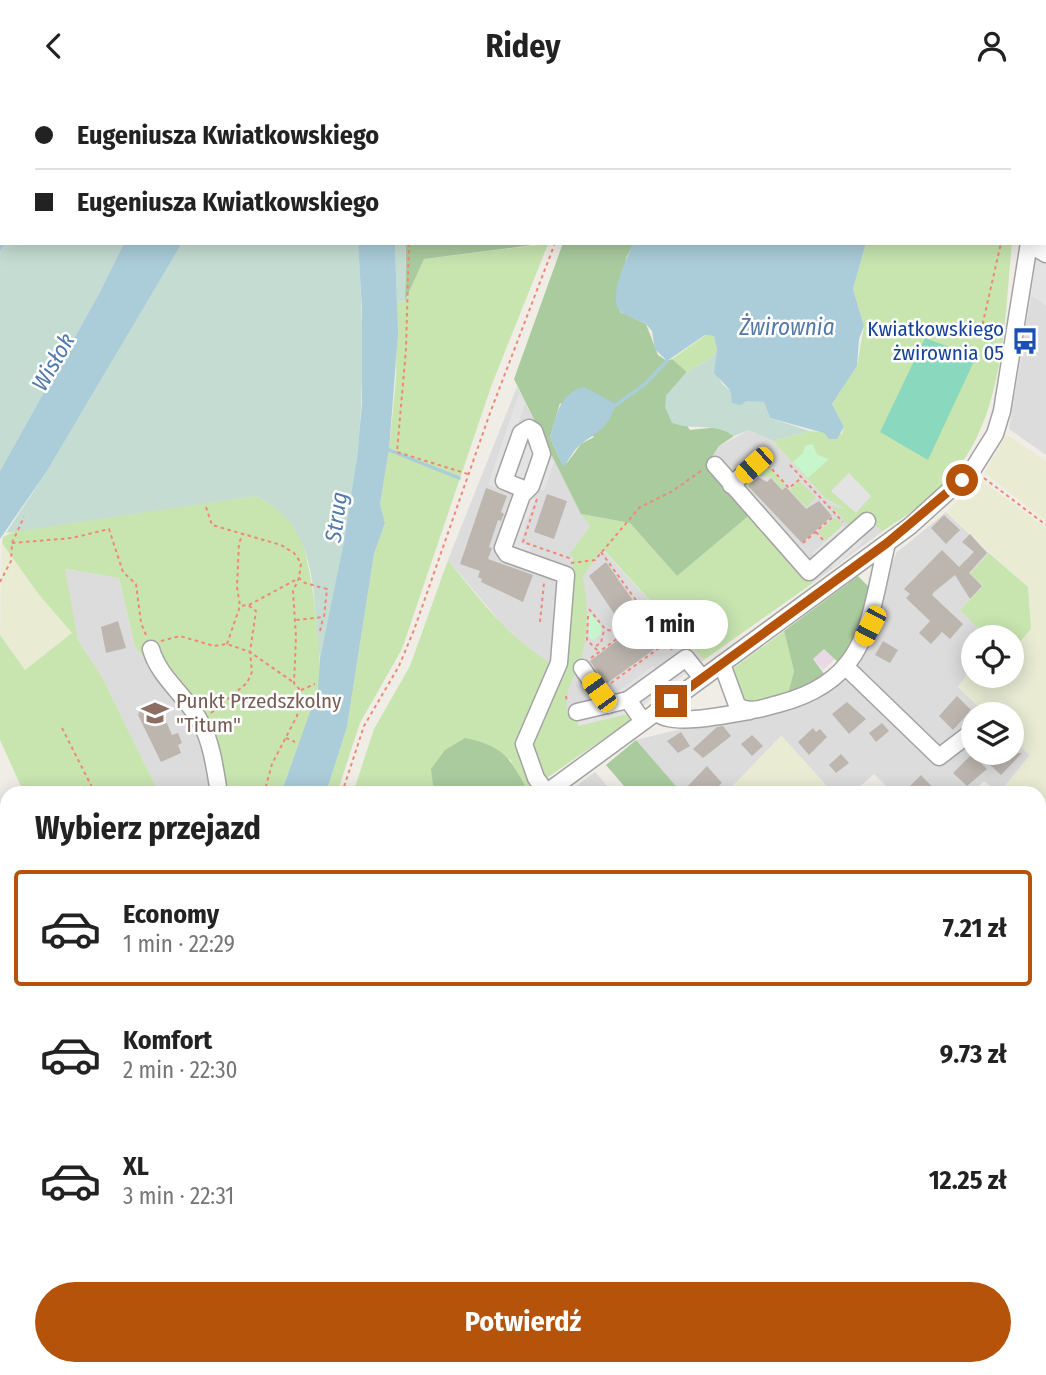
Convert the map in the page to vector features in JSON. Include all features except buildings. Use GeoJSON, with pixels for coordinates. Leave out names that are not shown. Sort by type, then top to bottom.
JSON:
{"type":"FeatureCollection","features":[{"type":"Feature","properties":{"kind":"street"},"geometry":{"type":"LineString","coordinates":[[554,786],[887,543],[951,491],[973,469],[995,434],[1002,411],[1029,245]]}},
{"type":"Feature","properties":{"kind":"street"},"geometry":{"type":"LineString","coordinates":[[1031,245],[1046,254]]}},
{"type":"Feature","properties":{"kind":"street"},"geometry":{"type":"LineString","coordinates":[[715,465],[809,572],[867,520]]}},
{"type":"Feature","properties":{"kind":"street"},"geometry":{"type":"LineString","coordinates":[[732,485],[754,465]]}},
{"type":"Feature","properties":{"kind":"street"},"geometry":{"type":"LineString","coordinates":[[533,490],[504,552],[566,575],[559,663],[524,744],[536,778],[542,786]]}},
{"type":"Feature","properties":{"kind":"street"},"geometry":{"type":"LineString","coordinates":[[576,712],[603,699],[628,700],[649,716],[680,720],[751,711],[788,701],[817,688],[847,668],[870,626],[887,543]]}},
{"type":"Feature","properties":{"kind":"street"},"geometry":{"type":"LineString","coordinates":[[816,566],[831,585]]}},
{"type":"Feature","properties":{"kind":"street"},"geometry":{"type":"LineString","coordinates":[[150,646],[160,671],[201,723],[210,746],[218,786]]}},
{"type":"Feature","properties":{"kind":"street"},"geometry":{"type":"LineString","coordinates":[[628,700],[686,658],[702,678]]}},
{"type":"Feature","properties":{"kind":"street"},"geometry":{"type":"LineString","coordinates":[[722,664],[737,705],[751,711]]}},
{"type":"Feature","properties":{"kind":"street"},"geometry":{"type":"LineString","coordinates":[[582,668],[603,699]]}},
{"type":"Feature","properties":{"kind":"street"},"geometry":{"type":"LineString","coordinates":[[847,668],[939,757],[961,740]]}},
{"type":"Feature","properties":{"kind":"path"},"geometry":{"type":"LineString","coordinates":[[409,245],[406,349],[397,452],[468,475]]}},
{"type":"Feature","properties":{"kind":"path"},"geometry":{"type":"LineString","coordinates":[[344,786],[364,726],[402,658],[554,245]]}},
{"type":"Feature","properties":{"kind":"path"},"geometry":{"type":"LineString","coordinates":[[981,331],[1001,245]]}},
{"type":"Feature","properties":{"kind":"path"},"geometry":{"type":"LineString","coordinates":[[563,563],[595,560],[640,507],[715,465]]}},
{"type":"Feature","properties":{"kind":"path"},"geometry":{"type":"LineString","coordinates":[[754,465],[770,467],[789,488],[801,478]]}},
{"type":"Feature","properties":{"kind":"path"},"geometry":{"type":"LineString","coordinates":[[789,465],[853,533]]}},
{"type":"Feature","properties":{"kind":"path"},"geometry":{"type":"LineString","coordinates":[[973,469],[1046,525]]}},
{"type":"Feature","properties":{"kind":"path"},"geometry":{"type":"LineString","coordinates":[[533,490],[523,542],[572,559]]}},
{"type":"Feature","properties":{"kind":"path"},"geometry":{"type":"LineString","coordinates":[[206,507],[212,525],[281,545],[295,553],[301,563],[299,578],[293,591],[296,620],[294,683]]}},
{"type":"Feature","properties":{"kind":"path"},"geometry":{"type":"LineString","coordinates":[[803,543],[836,515]]}},
{"type":"Feature","properties":{"kind":"path"},"geometry":{"type":"LineString","coordinates":[[0,582],[12,561],[12,543],[24,517]]}},
{"type":"Feature","properties":{"kind":"path"},"geometry":{"type":"LineString","coordinates":[[12,543],[72,538],[108,529],[123,572],[135,585],[141,623],[150,646],[180,636],[214,646],[226,644],[250,652],[294,683],[300,690],[297,716],[272,764],[266,786]]}},
{"type":"Feature","properties":{"kind":"path"},"geometry":{"type":"LineString","coordinates":[[816,532],[824,542]]}},
{"type":"Feature","properties":{"kind":"path"},"geometry":{"type":"LineString","coordinates":[[226,644],[240,606],[239,554],[243,533]]}},
{"type":"Feature","properties":{"kind":"path"},"geometry":{"type":"LineString","coordinates":[[600,551],[681,662]]}},
{"type":"Feature","properties":{"kind":"path"},"geometry":{"type":"LineString","coordinates":[[540,622],[545,575]]}},
{"type":"Feature","properties":{"kind":"path"},"geometry":{"type":"LineString","coordinates":[[240,606],[248,605],[299,578]]}},
{"type":"Feature","properties":{"kind":"path"},"geometry":{"type":"LineString","coordinates":[[299,578],[305,583],[327,589],[320,631]]}},
{"type":"Feature","properties":{"kind":"path"},"geometry":{"type":"LineString","coordinates":[[201,723],[206,716],[224,705],[247,684],[252,672],[250,652],[256,611],[248,605]]}},
{"type":"Feature","properties":{"kind":"path"},"geometry":{"type":"LineString","coordinates":[[589,609],[605,629],[622,634]]}},
{"type":"Feature","properties":{"kind":"path"},"geometry":{"type":"LineString","coordinates":[[588,616],[587,640],[599,652]]}},
{"type":"Feature","properties":{"kind":"path"},"geometry":{"type":"LineString","coordinates":[[296,620],[324,617]]}},
{"type":"Feature","properties":{"kind":"path"},"geometry":{"type":"LineString","coordinates":[[595,647],[601,643],[605,629]]}},
{"type":"Feature","properties":{"kind":"path"},"geometry":{"type":"LineString","coordinates":[[582,668],[626,632]]}},
{"type":"Feature","properties":{"kind":"path"},"geometry":{"type":"LineString","coordinates":[[603,699],[624,674],[667,643]]}},
{"type":"Feature","properties":{"kind":"path"},"geometry":{"type":"LineString","coordinates":[[648,657],[653,664]]}},
{"type":"Feature","properties":{"kind":"path"},"geometry":{"type":"LineString","coordinates":[[624,674],[629,682]]}},
{"type":"Feature","properties":{"kind":"path"},"geometry":{"type":"LineString","coordinates":[[300,690],[315,684]]}},
{"type":"Feature","properties":{"kind":"path"},"geometry":{"type":"LineString","coordinates":[[62,728],[92,786]]}},
{"type":"Feature","properties":{"kind":"path"},"geometry":{"type":"LineString","coordinates":[[285,738],[295,742]]}},
{"type":"Feature","properties":{"kind":"shaded area"},"geometry":{"type":"Polygon","coordinates":[[[1037,253],[1046,258],[1046,305],[1031,295],[1037,253]]]}},
{"type":"Feature","properties":{"kind":"shaded area"},"geometry":{"type":"Polygon","coordinates":[[[1031,295],[1046,305],[1046,455],[1009,429],[1031,295]]]}},
{"type":"Feature","properties":{"kind":"shaded area"},"geometry":{"type":"Polygon","coordinates":[[[517,387],[590,526],[570,555],[573,556],[565,671],[537,657],[503,625],[448,560],[517,387]]]}},
{"type":"Feature","properties":{"kind":"shaded area"},"geometry":{"type":"Polygon","coordinates":[[[519,393],[525,404],[496,488],[488,485],[519,393]]]}},
{"type":"Feature","properties":{"kind":"shaded area"},"geometry":{"type":"Polygon","coordinates":[[[749,430],[773,441],[825,498],[862,514],[883,531],[813,583],[708,463],[719,446],[749,430]]]}},
{"type":"Feature","properties":{"kind":"shaded area"},"geometry":{"type":"Polygon","coordinates":[[[523,442],[538,451],[526,484],[510,479],[523,442]]]}},
{"type":"Feature","properties":{"kind":"shaded area"},"geometry":{"type":"Polygon","coordinates":[[[549,451],[554,462],[544,491],[535,488],[549,451]]]}},
{"type":"Feature","properties":{"kind":"shaded area"},"geometry":{"type":"Polygon","coordinates":[[[849,473],[871,496],[856,513],[831,491],[849,473]]]}},
{"type":"Feature","properties":{"kind":"shaded area"},"geometry":{"type":"Polygon","coordinates":[[[527,496],[535,499],[520,542],[531,547],[528,557],[512,550],[511,541],[527,496]]]}},
{"type":"Feature","properties":{"kind":"shaded area"},"geometry":{"type":"Polygon","coordinates":[[[946,512],[989,553],[971,574],[983,586],[960,610],[974,625],[961,625],[961,683],[958,687],[974,702],[961,702],[961,765],[1022,765],[1005,786],[990,786],[984,781],[979,786],[886,786],[874,774],[861,786],[827,786],[781,736],[733,786],[676,786],[636,740],[806,698],[870,639],[880,616],[883,585],[896,553],[946,512]]]}},
{"type":"Feature","properties":{"kind":"shaded area"},"geometry":{"type":"Polygon","coordinates":[[[843,525],[849,532],[817,559],[812,553],[843,525]]]}},
{"type":"Feature","properties":{"kind":"shaded area"},"geometry":{"type":"Polygon","coordinates":[[[858,534],[864,541],[833,568],[827,562],[858,534]]]}},
{"type":"Feature","properties":{"kind":"shaded area"},"geometry":{"type":"Polygon","coordinates":[[[602,549],[704,660],[630,715],[568,713],[564,697],[580,661],[587,623],[583,576],[602,549]]]}},
{"type":"Feature","properties":{"kind":"shaded area"},"geometry":{"type":"Polygon","coordinates":[[[64,569],[119,578],[135,647],[186,708],[208,752],[215,786],[156,786],[102,677],[78,640],[64,569]]]}},
{"type":"Feature","properties":{"kind":"shaded area"},"geometry":{"type":"Polygon","coordinates":[[[825,648],[835,659],[823,670],[813,659],[825,648]]]}},
{"type":"Feature","properties":{"kind":"shaded area"},"geometry":{"type":"Polygon","coordinates":[[[684,665],[689,671],[641,707],[636,700],[684,665]]]}},
{"type":"Feature","properties":{"kind":"shaded area"},"geometry":{"type":"Polygon","coordinates":[[[653,666],[658,673],[624,698],[620,694],[614,698],[604,690],[610,686],[619,691],[653,666]]]}},
{"type":"Feature","properties":{"kind":"shaded area"},"geometry":{"type":"Polygon","coordinates":[[[626,706],[628,714],[578,726],[577,718],[626,706]]]}},
{"type":"Feature","properties":{"kind":"shaded area"},"geometry":{"type":"Polygon","coordinates":[[[1024,749],[1030,755],[1024,762],[1024,749]]]}},
{"type":"Feature","properties":{"kind":"shaded area"},"geometry":{"type":"Polygon","coordinates":[[[595,772],[607,786],[576,786],[595,772]]]}},
{"type":"Feature","properties":{"kind":"green space"},"geometry":{"type":"Polygon","coordinates":[[[4,245],[123,245],[100,292],[0,471],[0,251],[4,245]]]}},
{"type":"Feature","properties":{"kind":"green space"},"geometry":{"type":"Polygon","coordinates":[[[181,245],[358,245],[362,350],[360,430],[346,533],[320,658],[309,565],[292,525],[277,509],[256,496],[6,533],[47,471],[181,245]]]}},
{"type":"Feature","properties":{"kind":"green space"},"geometry":{"type":"Polygon","coordinates":[[[395,245],[406,245],[405,301],[397,302],[395,245]]]}},
{"type":"Feature","properties":{"kind":"green space"},"geometry":{"type":"Polygon","coordinates":[[[406,245],[532,245],[424,259],[405,301],[406,245]]]}},
{"type":"Feature","properties":{"kind":"green space"},"geometry":{"type":"Polygon","coordinates":[[[548,245],[492,384],[402,649],[360,723],[339,786],[328,786],[347,727],[374,554],[385,523],[380,504],[389,450],[396,378],[397,302],[405,301],[424,259],[548,245]]]}},
{"type":"Feature","properties":{"kind":"green space"},"geometry":{"type":"Polygon","coordinates":[[[562,245],[633,245],[626,258],[620,312],[646,324],[658,355],[667,361],[672,359],[687,372],[666,396],[690,430],[720,427],[734,436],[719,446],[708,463],[752,513],[677,576],[630,523],[581,514],[514,379],[562,245]],[[560,403],[550,437],[559,458],[567,463],[581,444],[594,437],[560,403]]]}},
{"type":"Feature","properties":{"kind":"green space"},"geometry":{"type":"Polygon","coordinates":[[[865,245],[1012,245],[1004,334],[993,394],[971,449],[939,490],[883,531],[864,517],[851,528],[831,506],[846,509],[825,498],[773,441],[810,431],[842,434],[844,427],[832,404],[857,366],[864,326],[853,289],[865,245]]]}},
{"type":"Feature","properties":{"kind":"green space"},"geometry":{"type":"Polygon","coordinates":[[[706,335],[714,336],[717,350],[711,358],[687,372],[672,359],[706,335]]]}},
{"type":"Feature","properties":{"kind":"green space"},"geometry":{"type":"Polygon","coordinates":[[[925,338],[976,357],[928,460],[880,432],[925,338]]]}},
{"type":"Feature","properties":{"kind":"green space"},"geometry":{"type":"Polygon","coordinates":[[[717,350],[717,372],[721,382],[730,390],[731,398],[764,402],[770,418],[810,431],[773,441],[749,430],[734,436],[719,429],[672,423],[665,407],[666,396],[687,372],[711,358],[717,350]]]}},
{"type":"Feature","properties":{"kind":"green space"},"geometry":{"type":"Polygon","coordinates":[[[1006,434],[1046,461],[1046,521],[985,473],[1006,434]]]}},
{"type":"Feature","properties":{"kind":"green space"},"geometry":{"type":"Polygon","coordinates":[[[813,444],[817,455],[829,459],[808,478],[793,462],[803,453],[805,446],[813,444]]]}},
{"type":"Feature","properties":{"kind":"green space"},"geometry":{"type":"Polygon","coordinates":[[[757,467],[770,468],[786,486],[782,489],[772,477],[754,476],[745,484],[754,494],[749,499],[741,484],[757,467]]]}},
{"type":"Feature","properties":{"kind":"green space"},"geometry":{"type":"Polygon","coordinates":[[[980,479],[1046,528],[1046,786],[1005,786],[1030,756],[1024,750],[1024,702],[974,702],[958,687],[961,683],[961,688],[1024,688],[1024,637],[1031,629],[1028,587],[946,512],[980,479]]]}},
{"type":"Feature","properties":{"kind":"green space"},"geometry":{"type":"Polygon","coordinates":[[[799,481],[816,497],[806,508],[790,490],[799,481]]]}},
{"type":"Feature","properties":{"kind":"green space"},"geometry":{"type":"Polygon","coordinates":[[[256,496],[286,515],[300,536],[306,556],[315,606],[320,678],[310,717],[284,786],[215,786],[208,752],[186,708],[135,647],[119,578],[65,569],[78,640],[102,677],[156,786],[21,786],[0,740],[0,635],[25,670],[72,633],[40,596],[2,543],[3,537],[17,530],[256,496]]]}},
{"type":"Feature","properties":{"kind":"green space"},"geometry":{"type":"Polygon","coordinates":[[[752,513],[813,583],[704,660],[603,549],[583,576],[587,608],[586,630],[583,652],[568,692],[568,713],[631,714],[632,719],[535,786],[525,786],[510,759],[461,786],[355,786],[374,729],[410,666],[448,560],[500,622],[530,649],[565,670],[573,557],[569,555],[590,526],[581,514],[630,523],[677,576],[752,513]]]}},
{"type":"Feature","properties":{"kind":"green space"},"geometry":{"type":"Polygon","coordinates":[[[836,517],[843,525],[826,541],[818,532],[836,517]]]}},
{"type":"Feature","properties":{"kind":"green space"},"geometry":{"type":"Polygon","coordinates":[[[2,543],[40,596],[72,633],[25,670],[0,635],[2,543]]]}},
{"type":"Feature","properties":{"kind":"green space"},"geometry":{"type":"Polygon","coordinates":[[[989,553],[1028,587],[1031,629],[1024,637],[1024,625],[974,625],[960,610],[983,586],[970,574],[989,553]]]}},
{"type":"Feature","properties":{"kind":"green space"},"geometry":{"type":"Polygon","coordinates":[[[858,576],[872,590],[862,632],[839,663],[824,649],[813,659],[825,675],[788,694],[794,671],[784,631],[858,576]]]}},
{"type":"Feature","properties":{"kind":"green space"},"geometry":{"type":"Polygon","coordinates":[[[589,612],[602,627],[600,635],[593,640],[589,638],[589,612]]]}},
{"type":"Feature","properties":{"kind":"green space"},"geometry":{"type":"Polygon","coordinates":[[[784,631],[794,671],[788,694],[773,701],[743,703],[731,670],[784,631]]]}},
{"type":"Feature","properties":{"kind":"green space"},"geometry":{"type":"Polygon","coordinates":[[[782,736],[827,786],[733,786],[782,736]]]}},
{"type":"Feature","properties":{"kind":"green space"},"geometry":{"type":"Polygon","coordinates":[[[465,738],[489,745],[504,755],[525,786],[435,786],[431,769],[445,750],[465,738]]]}},
{"type":"Feature","properties":{"kind":"green space"},"geometry":{"type":"Polygon","coordinates":[[[636,740],[676,786],[624,786],[606,765],[636,740]]]}},
{"type":"Feature","properties":{"kind":"water"},"geometry":{"type":"Polygon","coordinates":[[[123,245],[181,245],[47,471],[0,539],[0,471],[100,292],[123,245]]]}},
{"type":"Feature","properties":{"kind":"water"},"geometry":{"type":"Polygon","coordinates":[[[358,245],[395,245],[398,334],[389,450],[380,504],[385,523],[374,554],[347,727],[328,786],[284,786],[318,690],[320,658],[344,542],[357,458],[362,403],[362,309],[358,245]]]}},
{"type":"Feature","properties":{"kind":"water","name":"Żwirownia"},"geometry":{"type":"Polygon","coordinates":[[[633,245],[865,245],[853,289],[864,326],[859,339],[857,366],[832,404],[844,427],[837,439],[829,439],[824,433],[770,418],[764,402],[746,401],[741,405],[732,403],[730,390],[714,373],[717,350],[714,336],[705,335],[667,361],[655,349],[652,331],[646,324],[624,314],[617,306],[619,278],[633,245]]]}},
{"type":"Feature","properties":{"kind":"water"},"geometry":{"type":"Polygon","coordinates":[[[584,387],[616,404],[606,424],[577,447],[563,467],[550,437],[564,400],[569,394],[584,387]]]}},
{"type":"Feature","properties":{"kind":"waterway"},"geometry":{"type":"LineString","coordinates":[[613,407],[645,384],[667,361]]}},
{"type":"Feature","properties":{"kind":"waterway"},"geometry":{"type":"LineString","coordinates":[[389,450],[459,478]]}},
{"type":"Feature","properties":{"kind":"place","name":"Kwiatkowskiego żwirownia 05"},"geometry":{"type":"Point","coordinates":[1025,341]}},
{"type":"Feature","properties":{"kind":"place","name":"Punkt Przedszkolny \"Titum\""},"geometry":{"type":"Point","coordinates":[155,713]}},
{"type":"Feature","properties":{"kind":"route"},"geometry":{"type":"LineString","coordinates":[[671,701],[910,526],[962,480]]}},
{"type":"Feature","properties":{"kind":"water label","name":"Wisłok"},"geometry":{"type":"Point","coordinates":[53,362]}},
{"type":"Feature","properties":{"kind":"water label","name":"Strug"},"geometry":{"type":"Point","coordinates":[336,517]}}]}
